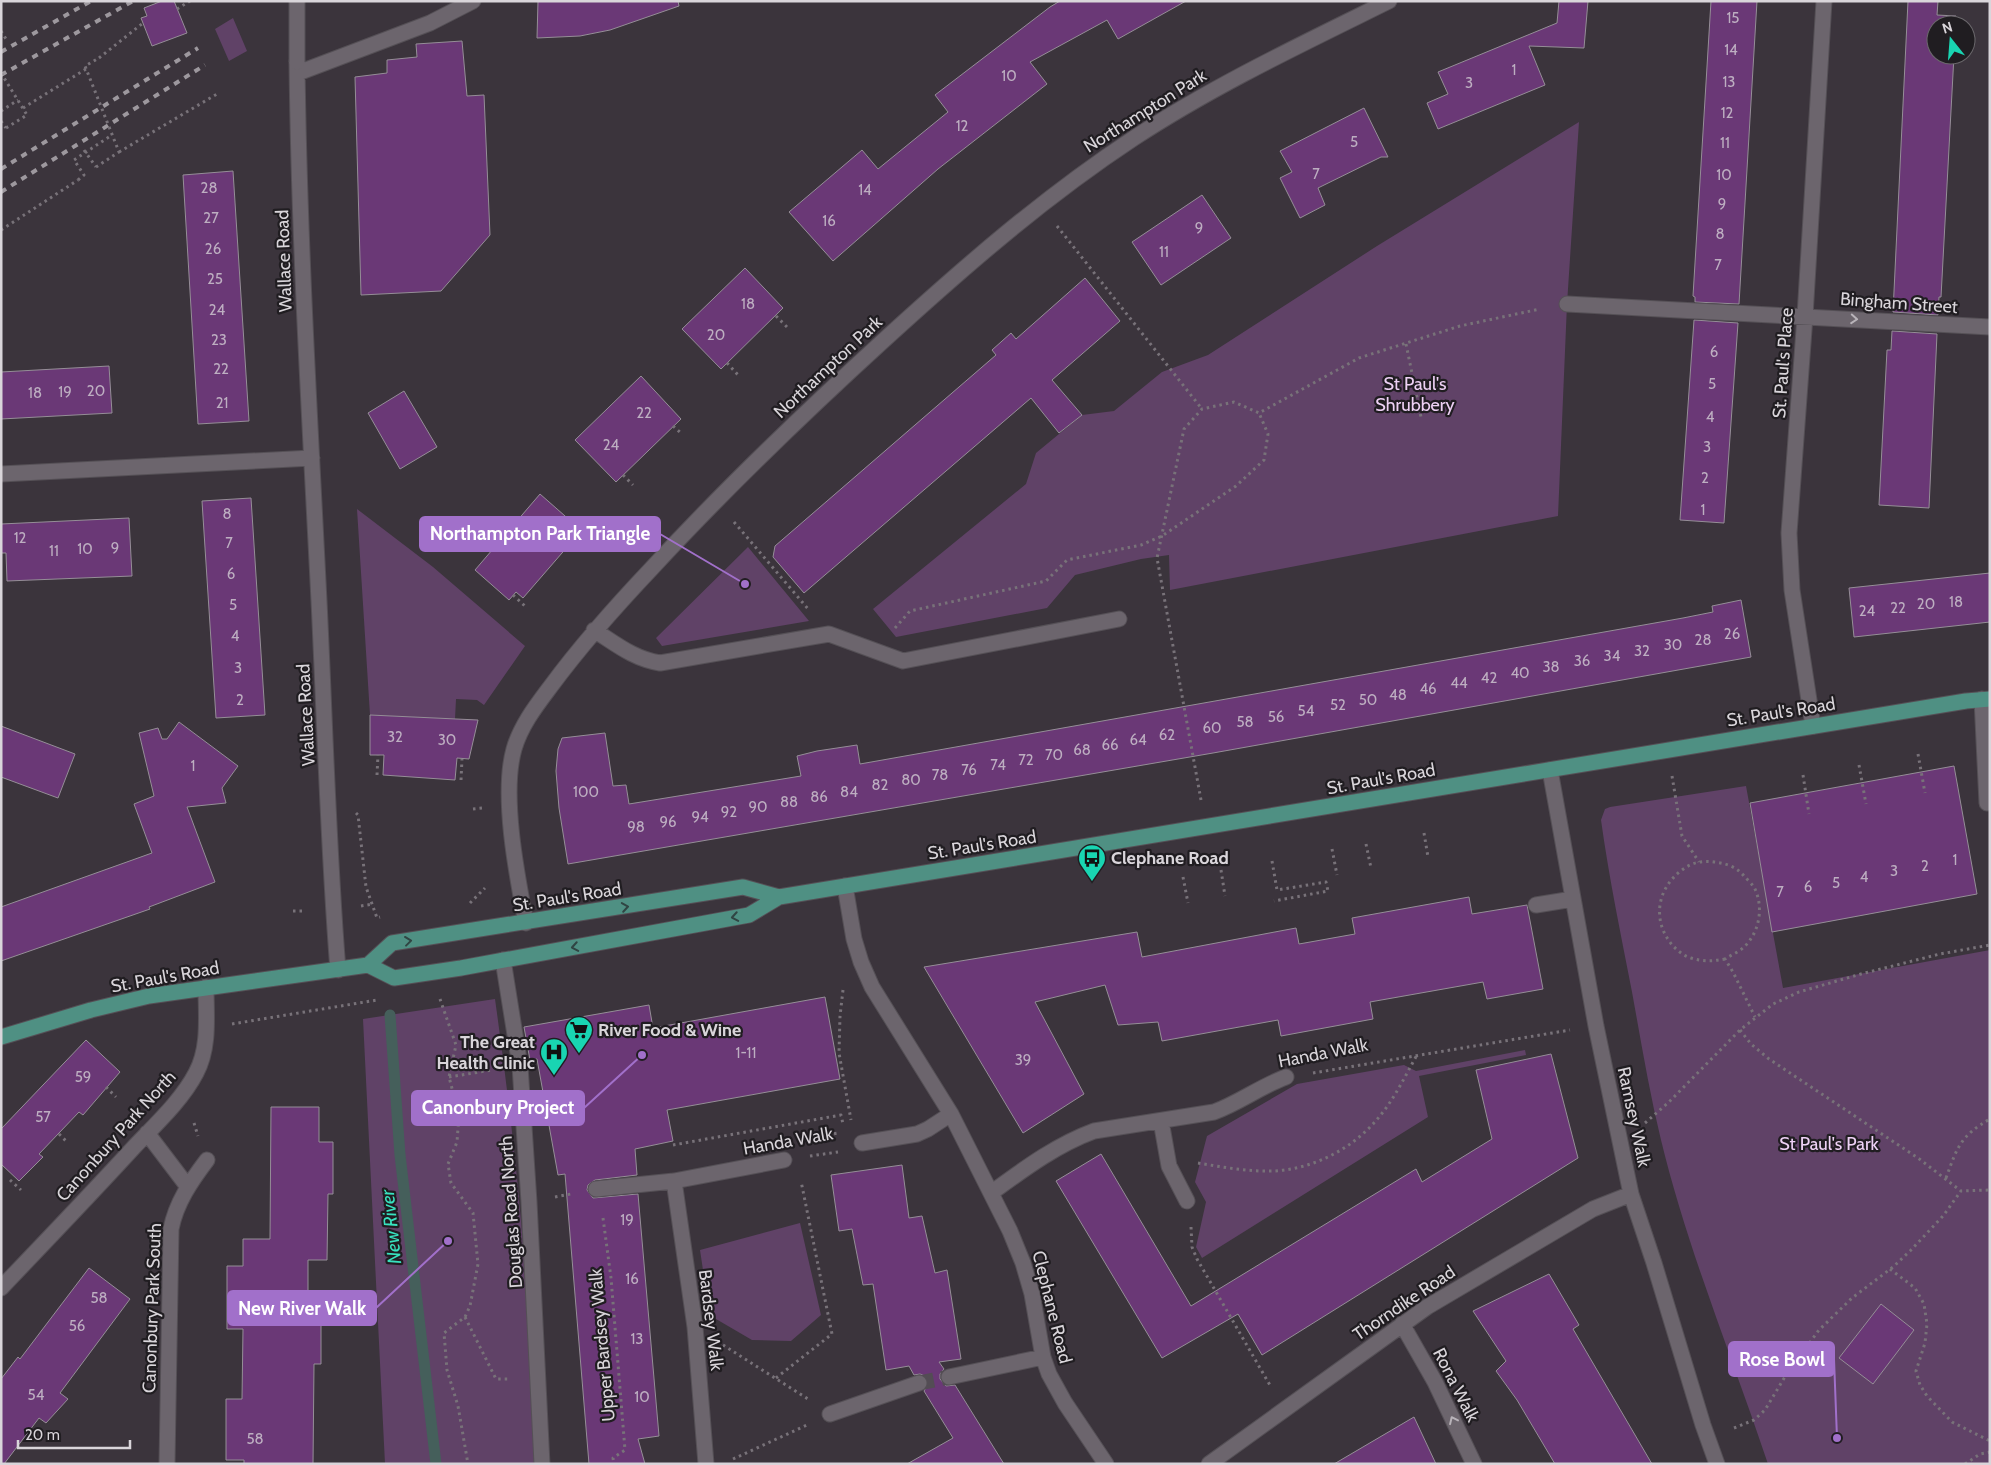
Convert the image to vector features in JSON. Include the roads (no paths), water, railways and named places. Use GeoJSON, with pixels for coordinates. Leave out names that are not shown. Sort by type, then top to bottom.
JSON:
{"type":"FeatureCollection","features":[{"type":"Feature","properties":{"kind":"main road","name":"St. Paul's Road"},"geometry":{"type":"LineString","coordinates":[[368,965],[394,978],[749,915],[779,897],[1986,699]]}},
{"type":"Feature","properties":{"kind":"main road","name":"St. Paul's Road"},"geometry":{"type":"LineString","coordinates":[[1,1037],[90,1010],[149,996],[368,965],[392,943],[743,887],[779,897]]}},
{"type":"Feature","properties":{"kind":"street","name":"Wallace Road"},"geometry":{"type":"LineString","coordinates":[[297,1],[301,218],[329,803],[332,908],[338,970]]}},
{"type":"Feature","properties":{"kind":"street"},"geometry":{"type":"LineString","coordinates":[[297,68],[430,23],[473,1]]}},
{"type":"Feature","properties":{"kind":"street","name":"Northampton Park"},"geometry":{"type":"LineString","coordinates":[[526,923],[510,812],[509,786],[514,750],[527,718],[594,630],[692,525],[829,390],[936,293],[1039,204],[1134,137],[1232,79],[1389,1]]}},
{"type":"Feature","properties":{"kind":"street","name":"St. Paul's Place"},"geometry":{"type":"LineString","coordinates":[[1813,726],[1792,590],[1789,533],[1805,316],[1824,1]]}},
{"type":"Feature","properties":{"kind":"street","name":"Bingham Street"},"geometry":{"type":"LineString","coordinates":[[1567,304],[1990,327]]}},
{"type":"Feature","properties":{"kind":"street"},"geometry":{"type":"LineString","coordinates":[[1,474],[312,458]]}},
{"type":"Feature","properties":{"kind":"street"},"geometry":{"type":"LineString","coordinates":[[594,630],[634,656],[645,661],[660,663],[829,634],[903,661],[1119,619]]}},
{"type":"Feature","properties":{"kind":"street"},"geometry":{"type":"LineString","coordinates":[[1986,699],[1987,803]]}},
{"type":"Feature","properties":{"kind":"street","name":"Ramsey Walk"},"geometry":{"type":"LineString","coordinates":[[1550,770],[1596,1026],[1620,1145],[1632,1194],[1707,1438],[1717,1464]]}},
{"type":"Feature","properties":{"kind":"street","name":"Clephane Road"},"geometry":{"type":"LineString","coordinates":[[845,886],[850,920],[861,962],[872,988],[950,1114],[991,1193],[1024,1262],[1032,1294],[1043,1357],[1049,1374],[1064,1403],[1106,1464]]}},
{"type":"Feature","properties":{"kind":"street"},"geometry":{"type":"LineString","coordinates":[[1536,905],[1573,899]]}},
{"type":"Feature","properties":{"kind":"street","name":"Douglas Road North"},"geometry":{"type":"LineString","coordinates":[[503,960],[520,1066],[539,1377],[542,1464]]}},
{"type":"Feature","properties":{"kind":"street","name":"Canonbury Park North"},"geometry":{"type":"LineString","coordinates":[[1,1288],[147,1133],[179,1097],[196,1073],[204,1053],[206,987]]}},
{"type":"Feature","properties":{"kind":"street","name":"Handa Walk"},"geometry":{"type":"LineString","coordinates":[[991,1193],[1044,1155],[1075,1138],[1094,1131],[1161,1121],[1221,1109],[1286,1077]]}},
{"type":"Feature","properties":{"kind":"street"},"geometry":{"type":"LineString","coordinates":[[862,1143],[917,1134],[950,1114]]}},
{"type":"Feature","properties":{"kind":"street"},"geometry":{"type":"LineString","coordinates":[[1161,1121],[1169,1166],[1187,1202]]}},
{"type":"Feature","properties":{"kind":"street"},"geometry":{"type":"LineString","coordinates":[[147,1133],[188,1187]]}},
{"type":"Feature","properties":{"kind":"street","name":"Handa Walk"},"geometry":{"type":"LineString","coordinates":[[596,1189],[674,1181],[791,1159]]}},
{"type":"Feature","properties":{"kind":"street","name":"Canonbury Park South"},"geometry":{"type":"LineString","coordinates":[[166,1464],[171,1229],[174,1215],[188,1187],[207,1160]]}},
{"type":"Feature","properties":{"kind":"street","name":"Bardsey Walk"},"geometry":{"type":"LineString","coordinates":[[674,1181],[695,1327],[706,1464]]}},
{"type":"Feature","properties":{"kind":"street","name":"Thorndike Road"},"geometry":{"type":"LineString","coordinates":[[1209,1464],[1427,1307],[1592,1209],[1632,1194]]}},
{"type":"Feature","properties":{"kind":"street","name":"Rona Walk"},"geometry":{"type":"LineString","coordinates":[[1402,1324],[1435,1382],[1474,1464]]}},
{"type":"Feature","properties":{"kind":"street"},"geometry":{"type":"LineString","coordinates":[[949,1377],[1043,1357]]}},
{"type":"Feature","properties":{"kind":"street"},"geometry":{"type":"LineString","coordinates":[[830,1414],[919,1382]]}},
{"type":"Feature","properties":{"kind":"waterway","name":"New River"},"geometry":{"type":"LineString","coordinates":[[390,1015],[400,1155],[436,1464]]}},
{"type":"Feature","properties":{"kind":"tunnel"},"geometry":{"type":"LineString","coordinates":[[919,1383],[949,1377]]}},
{"type":"Feature","properties":{"kind":"railway"},"geometry":{"type":"LineString","coordinates":[[1,52],[91,1]]}},
{"type":"Feature","properties":{"kind":"railway"},"geometry":{"type":"LineString","coordinates":[[1,75],[133,1]]}},
{"type":"Feature","properties":{"kind":"railway"},"geometry":{"type":"LineString","coordinates":[[1,169],[198,48]]}},
{"type":"Feature","properties":{"kind":"railway"},"geometry":{"type":"LineString","coordinates":[[1,192],[205,65]]}},
{"type":"Feature","properties":{"kind":"place","name":"Northampton Park Triangle"},"geometry":{"type":"Point","coordinates":[745,584]}},
{"type":"Feature","properties":{"kind":"place","name":"Clephane Road"},"geometry":{"type":"Point","coordinates":[1092,882]}},
{"type":"Feature","properties":{"kind":"place","name":"River Food & Wine"},"geometry":{"type":"Point","coordinates":[579,1054]}},
{"type":"Feature","properties":{"kind":"place","name":"Canonbury Project"},"geometry":{"type":"Point","coordinates":[642,1055]}},
{"type":"Feature","properties":{"kind":"place","name":"The Great Health Clinic"},"geometry":{"type":"Point","coordinates":[554,1076]}},
{"type":"Feature","properties":{"kind":"place","name":"New River Walk"},"geometry":{"type":"Point","coordinates":[448,1241]}},
{"type":"Feature","properties":{"kind":"place","name":"Rose Bowl"},"geometry":{"type":"Point","coordinates":[1837,1438]}},
{"type":"Feature","properties":{"kind":"park label","name":"St Paul's Shrubbery"},"geometry":{"type":"Point","coordinates":[1415,394]}},
{"type":"Feature","properties":{"kind":"park label","name":"St Paul's Park"},"geometry":{"type":"Point","coordinates":[1829,1144]}}]}
